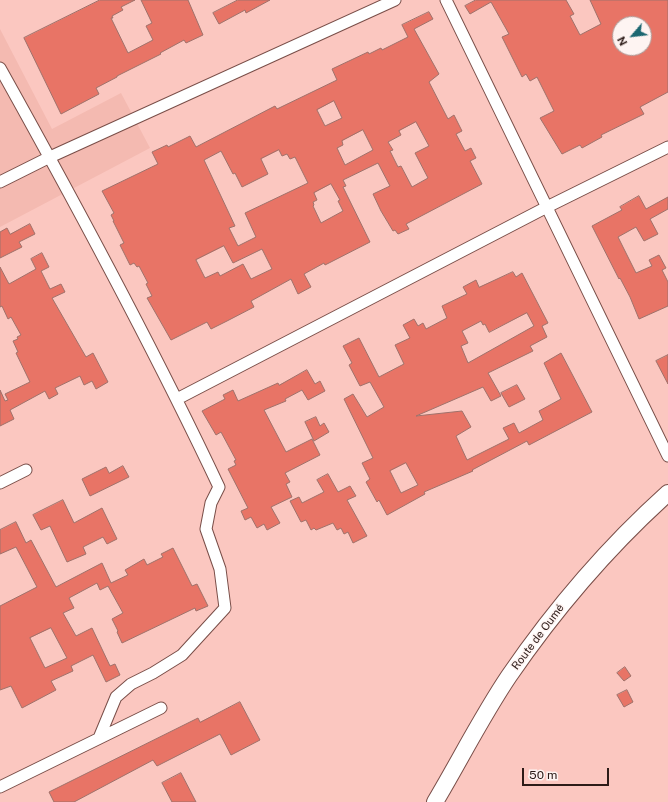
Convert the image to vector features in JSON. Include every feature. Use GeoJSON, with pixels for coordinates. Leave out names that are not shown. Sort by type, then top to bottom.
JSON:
{"type":"FeatureCollection","features":[{"type":"Feature","properties":{"kind":"main road","name":"Route de Oumé"},"geometry":{"type":"LineString","coordinates":[[435,802],[509,677],[578,584],[641,517],[668,493]]}},
{"type":"Feature","properties":{"kind":"street"},"geometry":{"type":"LineString","coordinates":[[0,182],[50,157],[395,0]]}},
{"type":"Feature","properties":{"kind":"street"},"geometry":{"type":"LineString","coordinates":[[446,0],[668,456]]}},
{"type":"Feature","properties":{"kind":"street"},"geometry":{"type":"LineString","coordinates":[[0,68],[50,157],[177,399],[219,487],[211,503],[206,529],[220,569],[224,608],[182,654],[153,673],[131,684],[116,697],[99,738]]}},
{"type":"Feature","properties":{"kind":"street"},"geometry":{"type":"LineString","coordinates":[[177,399],[547,207],[668,147]]}},
{"type":"Feature","properties":{"kind":"street"},"geometry":{"type":"LineString","coordinates":[[0,483],[26,470]]}},
{"type":"Feature","properties":{"kind":"street"},"geometry":{"type":"LineString","coordinates":[[0,787],[161,708]]}},
{"type":"Feature","properties":{"kind":"shaded area"},"geometry":{"type":"Polygon","coordinates":[[[0,29],[52,129],[121,93],[150,148],[0,227],[0,29]]]}},
{"type":"Feature","properties":{"kind":"building"},"geometry":{"type":"Polygon","coordinates":[[[100,0],[135,0],[121,7],[123,10],[111,18],[128,53],[153,40],[146,26],[152,23],[141,0],[188,0],[203,35],[186,43],[184,40],[160,53],[161,54],[117,76],[96,88],[99,94],[61,114],[24,38],[100,0]]]}},
{"type":"Feature","properties":{"kind":"building"},"geometry":{"type":"Polygon","coordinates":[[[238,0],[270,0],[246,13],[245,10],[219,24],[213,13],[238,0]]]}},
{"type":"Feature","properties":{"kind":"building"},"geometry":{"type":"Polygon","coordinates":[[[476,0],[566,0],[574,14],[570,16],[580,35],[601,24],[590,0],[668,0],[668,92],[640,107],[644,114],[601,135],[602,137],[582,148],[580,145],[562,154],[540,118],[554,111],[537,77],[530,81],[526,74],[522,77],[502,37],[509,34],[491,2],[470,14],[465,6],[476,0]]]}},
{"type":"Feature","properties":{"kind":"building"},"geometry":{"type":"Polygon","coordinates":[[[429,12],[433,19],[414,29],[439,74],[429,82],[448,119],[454,115],[462,131],[456,134],[465,151],[471,148],[476,158],[470,161],[482,184],[406,224],[409,229],[398,234],[395,230],[393,231],[373,194],[390,186],[378,163],[343,180],[346,186],[343,187],[370,242],[304,274],[311,287],[298,294],[291,279],[251,301],[254,307],[227,321],[211,329],[207,322],[171,340],[147,298],[152,296],[146,284],[148,283],[139,266],[137,267],[134,263],[130,265],[120,245],[124,243],[111,215],[114,213],[102,191],[158,164],[152,152],[167,145],[168,147],[190,136],[196,147],[275,106],[277,109],[337,80],[332,69],[368,52],[369,54],[381,48],[382,50],[408,37],[402,25],[429,12]],[[334,101],[317,110],[325,126],[342,118],[334,101]],[[416,122],[399,131],[401,135],[388,142],[393,150],[390,151],[398,167],[401,166],[412,187],[428,178],[415,153],[429,146],[416,122]],[[363,130],[342,141],[343,145],[337,148],[345,165],[373,150],[363,130]],[[279,150],[261,159],[268,174],[242,187],[235,173],[233,174],[221,151],[204,160],[235,226],[229,228],[238,246],[256,237],[245,213],[308,183],[295,157],[290,159],[287,154],[282,156],[279,150]],[[331,184],[314,193],[317,200],[313,202],[313,206],[321,223],[343,211],[338,201],[340,200],[331,184]],[[224,246],[196,260],[205,278],[218,272],[220,276],[243,264],[251,279],[272,269],[262,249],[233,263],[224,246]]]}},
{"type":"Feature","properties":{"kind":"building"},"geometry":{"type":"Polygon","coordinates":[[[639,196],[646,209],[668,197],[668,209],[650,219],[658,234],[644,241],[636,227],[618,237],[636,273],[652,266],[649,260],[659,255],[666,268],[662,270],[668,282],[668,306],[639,319],[630,297],[620,278],[619,279],[592,226],[622,210],[620,207],[639,196]]]}},
{"type":"Feature","properties":{"kind":"building"},"geometry":{"type":"Polygon","coordinates":[[[30,224],[35,234],[19,242],[22,247],[0,258],[0,232],[7,228],[10,234],[30,224]]]}},
{"type":"Feature","properties":{"kind":"building"},"geometry":{"type":"Polygon","coordinates":[[[42,253],[49,267],[41,271],[50,289],[61,284],[65,292],[52,298],[86,357],[93,353],[108,382],[96,389],[92,381],[84,385],[80,376],[55,388],[58,394],[49,399],[45,391],[10,410],[14,419],[0,426],[0,390],[5,401],[8,400],[5,394],[30,382],[16,353],[18,352],[13,341],[18,339],[17,337],[21,335],[11,317],[8,319],[2,306],[0,307],[0,267],[9,284],[36,269],[31,259],[42,253]]]}},
{"type":"Feature","properties":{"kind":"building"},"geometry":{"type":"Polygon","coordinates":[[[513,272],[516,277],[522,273],[548,323],[542,326],[547,337],[530,346],[533,351],[488,373],[501,396],[491,401],[483,387],[416,416],[462,411],[471,427],[456,436],[467,460],[509,439],[503,428],[514,423],[519,433],[543,420],[539,411],[561,399],[544,363],[561,353],[592,412],[529,445],[527,441],[472,470],[473,471],[424,492],[425,494],[387,515],[379,500],[377,502],[366,482],[370,479],[362,463],[373,458],[344,399],[353,394],[367,417],[384,407],[370,382],[360,386],[349,365],[352,363],[343,346],[359,338],[379,377],[404,364],[395,345],[410,338],[403,325],[414,319],[418,326],[423,323],[426,329],[447,318],[442,306],[467,294],[463,287],[476,280],[479,287],[513,272]],[[527,313],[489,332],[485,324],[483,325],[481,321],[462,331],[468,343],[461,346],[468,363],[534,326],[527,313]],[[406,463],[390,471],[401,493],[418,485],[406,463]]]}},
{"type":"Feature","properties":{"kind":"building"},"geometry":{"type":"Polygon","coordinates":[[[668,355],[668,384],[656,361],[668,355]]]}},
{"type":"Feature","properties":{"kind":"building"},"geometry":{"type":"Polygon","coordinates":[[[307,370],[315,384],[320,381],[325,391],[308,400],[302,390],[285,399],[286,401],[264,410],[286,452],[312,439],[320,455],[285,473],[290,482],[286,484],[292,497],[271,507],[280,523],[267,530],[264,524],[257,528],[251,517],[245,520],[241,511],[248,508],[228,469],[236,465],[234,461],[236,460],[221,432],[216,435],[202,411],[225,399],[223,395],[233,390],[238,401],[278,383],[279,385],[307,370]]]}},
{"type":"Feature","properties":{"kind":"building"},"geometry":{"type":"Polygon","coordinates":[[[517,385],[525,399],[509,407],[501,393],[517,385]]]}},
{"type":"Feature","properties":{"kind":"building"},"geometry":{"type":"Polygon","coordinates":[[[316,417],[320,426],[324,423],[329,432],[314,441],[305,422],[316,417]]]}},
{"type":"Feature","properties":{"kind":"building"},"geometry":{"type":"Polygon","coordinates":[[[123,466],[129,477],[90,496],[82,479],[106,467],[109,473],[123,466]]]}},
{"type":"Feature","properties":{"kind":"building"},"geometry":{"type":"Polygon","coordinates":[[[328,474],[338,492],[350,486],[356,496],[347,500],[367,536],[353,543],[348,532],[344,534],[341,528],[337,530],[333,523],[316,530],[314,528],[311,530],[306,520],[301,522],[290,501],[299,497],[302,503],[324,492],[317,480],[328,474]]]}},
{"type":"Feature","properties":{"kind":"building"},"geometry":{"type":"Polygon","coordinates":[[[63,500],[74,523],[102,508],[117,539],[107,544],[103,537],[83,547],[86,554],[67,562],[50,526],[41,530],[33,515],[63,500]]]}},
{"type":"Feature","properties":{"kind":"building"},"geometry":{"type":"Polygon","coordinates":[[[16,522],[26,543],[31,540],[56,587],[102,563],[111,583],[128,575],[125,570],[144,559],[147,565],[163,557],[161,554],[173,548],[192,586],[197,584],[208,606],[196,611],[195,608],[122,643],[112,619],[123,613],[108,586],[100,590],[97,583],[69,598],[74,608],[63,613],[76,636],[92,628],[110,666],[115,664],[120,675],[106,682],[93,655],[71,666],[73,671],[51,681],[56,690],[22,708],[11,686],[0,690],[0,606],[37,587],[16,547],[0,554],[0,530],[16,522]],[[51,628],[30,638],[45,668],[67,658],[51,628]]]}},
{"type":"Feature","properties":{"kind":"building"},"geometry":{"type":"Polygon","coordinates":[[[625,667],[631,676],[624,681],[617,673],[625,667]]]}},
{"type":"Feature","properties":{"kind":"building"},"geometry":{"type":"Polygon","coordinates":[[[627,690],[633,702],[624,707],[617,695],[627,690]]]}},
{"type":"Feature","properties":{"kind":"building"},"geometry":{"type":"Polygon","coordinates":[[[240,702],[260,740],[231,755],[220,734],[157,766],[153,760],[74,802],[54,802],[49,792],[198,718],[200,722],[240,702]]]}},
{"type":"Feature","properties":{"kind":"building"},"geometry":{"type":"Polygon","coordinates":[[[181,773],[196,802],[172,802],[162,783],[181,773]]]}}]}
